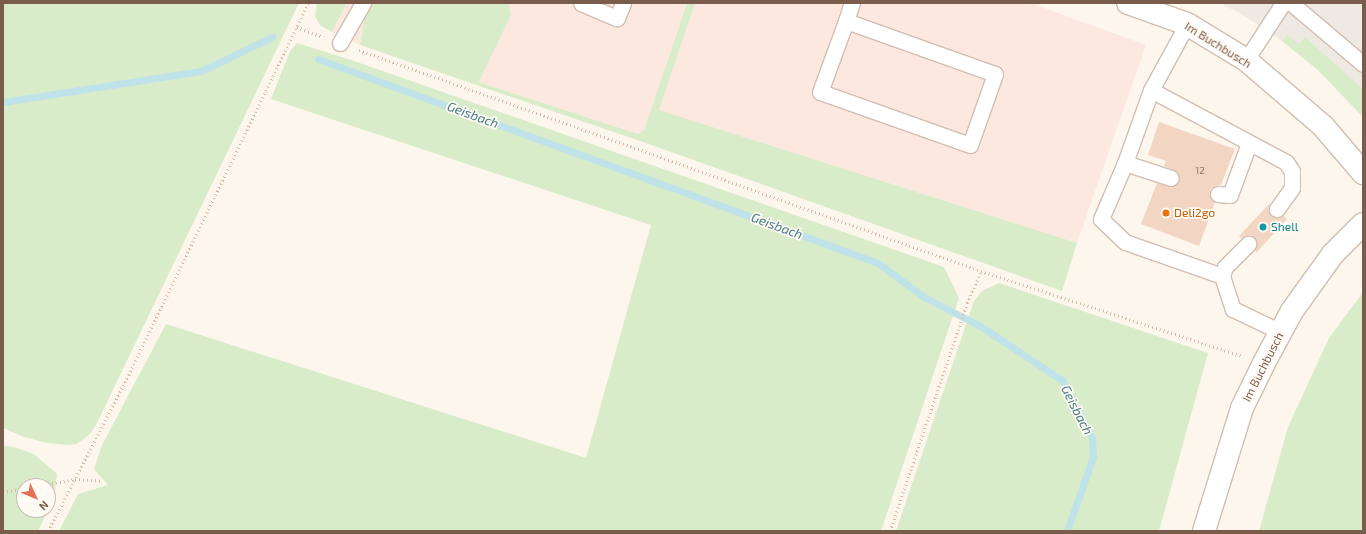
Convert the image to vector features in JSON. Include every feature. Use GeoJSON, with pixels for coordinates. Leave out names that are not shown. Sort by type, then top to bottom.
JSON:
{"type":"FeatureCollection","features":[{"type":"Feature","properties":{"kind":"street","name":"Im Buchbusch"},"geometry":{"type":"LineString","coordinates":[[1128,3],[1187,24],[1246,60],[1323,126],[1363,173]]}},
{"type":"Feature","properties":{"kind":"street","name":"Im Buchbusch"},"geometry":{"type":"LineString","coordinates":[[1204,531],[1242,408],[1280,332],[1292,311],[1333,254],[1363,224]]}},
{"type":"Feature","properties":{"kind":"lane"},"geometry":{"type":"LineString","coordinates":[[340,43],[363,3]]}},
{"type":"Feature","properties":{"kind":"lane"},"geometry":{"type":"LineString","coordinates":[[581,3],[617,18],[623,3]]}},
{"type":"Feature","properties":{"kind":"lane"},"geometry":{"type":"LineString","coordinates":[[846,21],[995,74],[970,145],[820,92],[852,3]]}},
{"type":"Feature","properties":{"kind":"lane"},"geometry":{"type":"LineString","coordinates":[[1246,60],[1283,3]]}},
{"type":"Feature","properties":{"kind":"lane"},"geometry":{"type":"LineString","coordinates":[[1292,3],[1363,64]]}},
{"type":"Feature","properties":{"kind":"lane"},"geometry":{"type":"LineString","coordinates":[[1187,24],[1151,90],[1124,163],[1101,219],[1125,242],[1222,276]]}},
{"type":"Feature","properties":{"kind":"lane"},"geometry":{"type":"LineString","coordinates":[[1151,90],[1286,162],[1292,171],[1292,188],[1277,209]]}},
{"type":"Feature","properties":{"kind":"lane"},"geometry":{"type":"LineString","coordinates":[[1218,194],[1230,195],[1249,143]]}},
{"type":"Feature","properties":{"kind":"lane"},"geometry":{"type":"LineString","coordinates":[[1124,163],[1171,178]]}},
{"type":"Feature","properties":{"kind":"lane"},"geometry":{"type":"LineString","coordinates":[[1248,244],[1225,268],[1222,276],[1233,309],[1280,332]]}},
{"type":"Feature","properties":{"kind":"path"},"geometry":{"type":"LineString","coordinates":[[48,531],[123,386],[308,3]]}},
{"type":"Feature","properties":{"kind":"path"},"geometry":{"type":"LineString","coordinates":[[296,27],[981,272],[1264,363]]}},
{"type":"Feature","properties":{"kind":"path"},"geometry":{"type":"LineString","coordinates":[[890,531],[967,303],[981,272]]}},
{"type":"Feature","properties":{"kind":"path"},"geometry":{"type":"LineString","coordinates":[[56,482],[75,479],[101,481]]}},
{"type":"Feature","properties":{"kind":"path"},"geometry":{"type":"LineString","coordinates":[[3,492],[16,490]]}},
{"type":"Feature","properties":{"kind":"shaded area"},"geometry":{"type":"Polygon","coordinates":[[[347,3],[372,3],[365,14],[360,45],[332,32],[347,3]]]}},
{"type":"Feature","properties":{"kind":"shaded area"},"geometry":{"type":"Polygon","coordinates":[[[509,3],[687,3],[644,130],[638,134],[479,82],[511,15],[509,3]]]}},
{"type":"Feature","properties":{"kind":"shaded area"},"geometry":{"type":"Polygon","coordinates":[[[695,3],[1030,3],[1146,45],[1077,243],[658,110],[695,3]]]}},
{"type":"Feature","properties":{"kind":"shaded area"},"geometry":{"type":"Polygon","coordinates":[[[1220,3],[1363,3],[1363,117],[1318,70],[1282,41],[1243,15],[1220,3]]]}},
{"type":"Feature","properties":{"kind":"green space"},"geometry":{"type":"Polygon","coordinates":[[[3,3],[299,3],[96,425],[89,435],[77,444],[69,445],[47,443],[24,437],[3,428],[3,3]]]}},
{"type":"Feature","properties":{"kind":"green space"},"geometry":{"type":"Polygon","coordinates":[[[317,3],[347,3],[332,32],[321,26],[315,17],[317,3]]]}},
{"type":"Feature","properties":{"kind":"green space"},"geometry":{"type":"Polygon","coordinates":[[[372,3],[509,3],[511,15],[479,82],[638,134],[644,130],[687,3],[695,3],[659,110],[1077,243],[1062,291],[640,141],[360,45],[365,14],[372,3]]]}},
{"type":"Feature","properties":{"kind":"green space"},"geometry":{"type":"Polygon","coordinates":[[[1287,35],[1299,44],[1305,37],[1363,89],[1363,117],[1318,70],[1282,41],[1287,35]]]}},
{"type":"Feature","properties":{"kind":"green space"},"geometry":{"type":"Polygon","coordinates":[[[297,43],[351,60],[944,267],[959,298],[881,531],[59,531],[78,494],[108,485],[94,469],[102,445],[166,324],[586,458],[651,225],[271,99],[290,51],[297,43]]]}},
{"type":"Feature","properties":{"kind":"green space"},"geometry":{"type":"Polygon","coordinates":[[[999,283],[1208,353],[1159,531],[896,531],[974,301],[982,291],[999,283]]]}},
{"type":"Feature","properties":{"kind":"green space"},"geometry":{"type":"Polygon","coordinates":[[[1363,292],[1363,531],[1259,531],[1288,427],[1329,338],[1363,292]]]}},
{"type":"Feature","properties":{"kind":"green space"},"geometry":{"type":"Polygon","coordinates":[[[3,445],[34,454],[57,474],[56,482],[56,478],[16,478],[16,518],[44,518],[38,531],[3,531],[3,445]]]}},
{"type":"Feature","properties":{"kind":"building"},"geometry":{"type":"Polygon","coordinates":[[[1159,122],[1235,149],[1221,185],[1210,189],[1210,197],[1215,202],[1199,246],[1141,224],[1157,183],[1172,187],[1180,180],[1177,172],[1164,166],[1166,161],[1148,155],[1159,122]]]}},
{"type":"Feature","properties":{"kind":"building","name":"Shell"},"geometry":{"type":"Polygon","coordinates":[[[1270,203],[1268,209],[1271,216],[1277,218],[1283,215],[1287,219],[1257,252],[1254,250],[1257,242],[1254,237],[1250,235],[1241,238],[1239,236],[1270,203]]]}},
{"type":"Feature","properties":{"kind":"waterway"},"geometry":{"type":"LineString","coordinates":[[3,102],[201,71],[272,37]]}},
{"type":"Feature","properties":{"kind":"waterway","name":"Geisbach"},"geometry":{"type":"LineString","coordinates":[[318,59],[878,263],[924,297],[982,327],[1063,381],[1092,438],[1093,457],[1067,531]]}},
{"type":"Feature","properties":{"kind":"place","name":"Deli2go"},"geometry":{"type":"Point","coordinates":[1166,213]}},
{"type":"Feature","properties":{"kind":"place","name":"Shell"},"geometry":{"type":"Point","coordinates":[1263,227]}}]}
